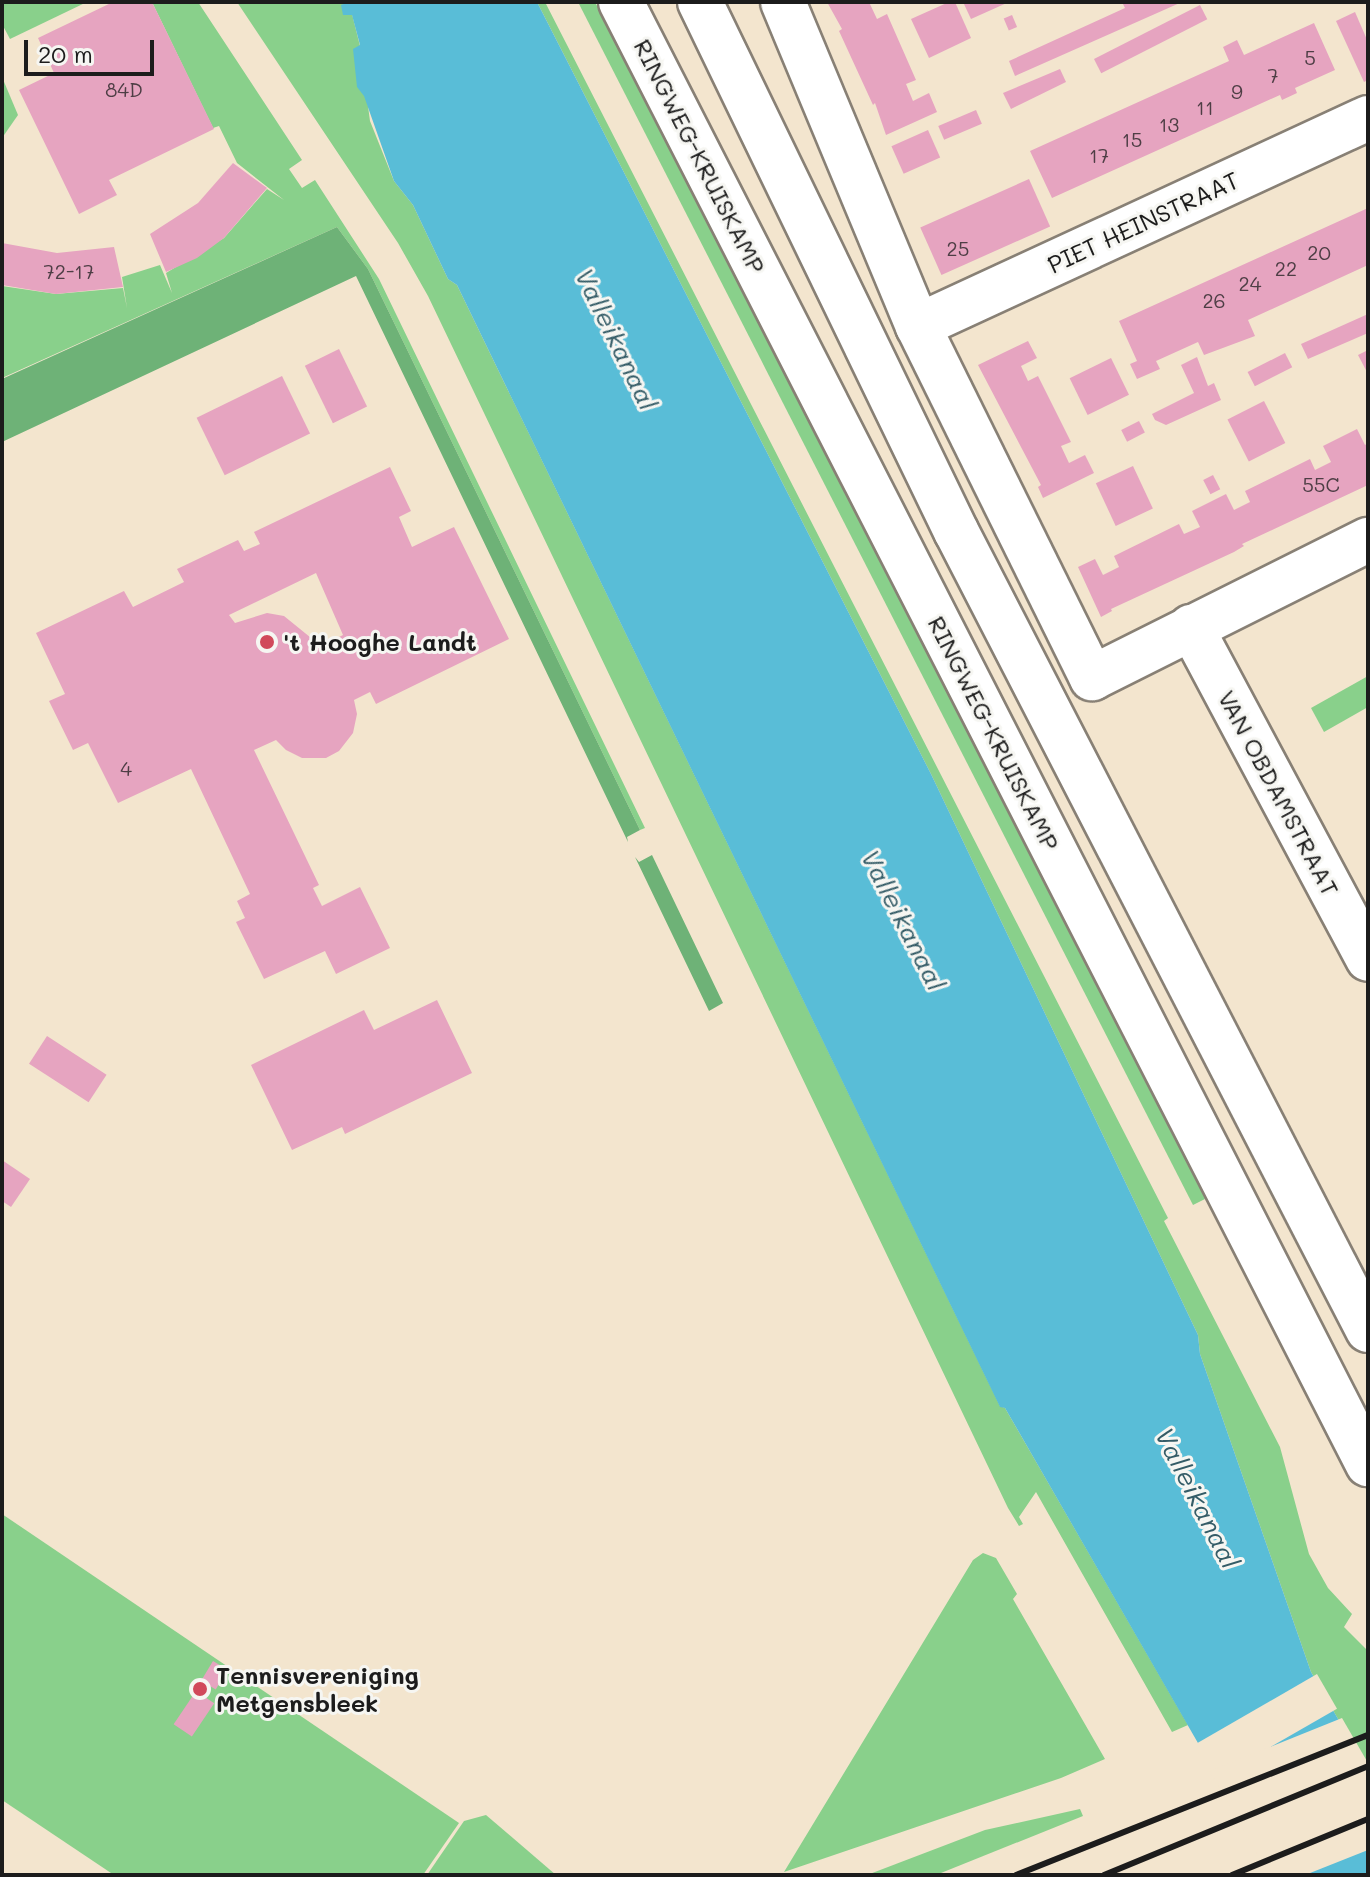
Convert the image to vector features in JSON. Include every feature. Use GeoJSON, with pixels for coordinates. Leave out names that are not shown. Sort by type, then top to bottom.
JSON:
{"type":"FeatureCollection","features":[{"type":"Feature","properties":{"kind":"main road","name":"RINGWEG-KRUISKAMP"},"geometry":{"type":"LineString","coordinates":[[621,2],[1368,1464]]}},
{"type":"Feature","properties":{"kind":"main road"},"geometry":{"type":"LineString","coordinates":[[700,2],[956,531],[1368,1330]]}},
{"type":"Feature","properties":{"kind":"main road"},"geometry":{"type":"LineString","coordinates":[[783,2],[918,326],[1092,678],[1368,540]]}},
{"type":"Feature","properties":{"kind":"main road","name":"PIET HEINSTRAAT"},"geometry":{"type":"LineString","coordinates":[[918,326],[1368,118]]}},
{"type":"Feature","properties":{"kind":"main road","name":"VAN OBDAMSTRAAT"},"geometry":{"type":"LineString","coordinates":[[1191,627],[1368,959]]}},
{"type":"Feature","properties":{"kind":"green space"},"geometry":{"type":"Polygon","coordinates":[[[2,2],[87,2],[10,39],[2,24],[2,2]]]}},
{"type":"Feature","properties":{"kind":"green space"},"geometry":{"type":"Polygon","coordinates":[[[152,2],[198,2],[302,160],[289,169],[302,188],[315,180],[379,279],[645,828],[640,830],[368,269],[337,227],[2,378],[2,286],[56,294],[123,288],[127,308],[122,277],[160,265],[172,293],[166,273],[224,238],[267,189],[284,200],[237,163],[219,126],[213,128],[152,2]]]}},
{"type":"Feature","properties":{"kind":"green space"},"geometry":{"type":"Polygon","coordinates":[[[237,2],[349,2],[343,15],[352,14],[360,46],[370,121],[394,181],[413,205],[448,279],[457,285],[1000,1406],[1005,1408],[1188,1725],[1172,1732],[1036,1492],[1019,1517],[1023,1524],[1019,1526],[1008,1508],[428,296],[398,243],[237,2]]]}},
{"type":"Feature","properties":{"kind":"green space"},"geometry":{"type":"Polygon","coordinates":[[[537,2],[545,2],[1168,1218],[1164,1221],[1280,1447],[1309,1554],[1328,1588],[1352,1614],[1344,1627],[1368,1651],[1368,1771],[1311,1672],[1200,1354],[1198,1335],[931,774],[537,2]]]}},
{"type":"Feature","properties":{"kind":"green space"},"geometry":{"type":"Polygon","coordinates":[[[578,2],[595,2],[1179,1135],[1205,1199],[1193,1205],[578,2]]]}},
{"type":"Feature","properties":{"kind":"green space"},"geometry":{"type":"Polygon","coordinates":[[[2,77],[18,115],[2,138],[2,77]]]}},
{"type":"Feature","properties":{"kind":"green space"},"geometry":{"type":"Polygon","coordinates":[[[337,227],[368,269],[640,830],[627,837],[628,842],[356,276],[2,442],[2,379],[337,227]]]}},
{"type":"Feature","properties":{"kind":"green space"},"geometry":{"type":"Polygon","coordinates":[[[1368,676],[1368,707],[1324,732],[1311,708],[1368,676]]]}},
{"type":"Feature","properties":{"kind":"green space"},"geometry":{"type":"Polygon","coordinates":[[[652,855],[723,1003],[709,1011],[635,857],[639,862],[652,855]]]}},
{"type":"Feature","properties":{"kind":"green space","name":"Tennisvereniging Metgensbleek"},"geometry":{"type":"Polygon","coordinates":[[[2,1514],[459,1823],[423,1875],[114,1875],[2,1800],[2,1514]]]}},
{"type":"Feature","properties":{"kind":"green space"},"geometry":{"type":"Polygon","coordinates":[[[983,1553],[996,1558],[1017,1594],[1013,1599],[1105,1759],[1061,1778],[784,1872],[973,1560],[983,1553]]]}},
{"type":"Feature","properties":{"kind":"green space"},"geometry":{"type":"Polygon","coordinates":[[[1080,1809],[1083,1816],[936,1875],[867,1875],[985,1830],[1080,1809]]]}},
{"type":"Feature","properties":{"kind":"green space"},"geometry":{"type":"Polygon","coordinates":[[[486,1815],[556,1875],[427,1875],[464,1821],[486,1815]]]}},
{"type":"Feature","properties":{"kind":"water","name":"Valleikanaal"},"geometry":{"type":"Polygon","coordinates":[[[349,2],[537,2],[931,774],[1198,1335],[1200,1354],[1311,1672],[1368,1771],[1368,1875],[1274,1875],[1005,1408],[1000,1407],[457,285],[448,279],[413,205],[394,181],[364,96],[357,87],[353,49],[360,45],[352,15],[343,15],[341,5],[349,2]]]}},
{"type":"Feature","properties":{"kind":"pier"},"geometry":{"type":"Polygon","coordinates":[[[1317,1674],[1337,1709],[1214,1780],[1194,1745],[1317,1674]]]}},
{"type":"Feature","properties":{"kind":"pier"},"geometry":{"type":"Polygon","coordinates":[[[1342,1718],[1368,1763],[1368,1850],[1305,1875],[1269,1875],[1210,1771],[1342,1718]]]}},
{"type":"Feature","properties":{"kind":"building"},"geometry":{"type":"Polygon","coordinates":[[[113,2],[152,2],[214,129],[109,180],[117,195],[79,214],[19,90],[54,73],[38,38],[113,2]]]}},
{"type":"Feature","properties":{"kind":"building"},"geometry":{"type":"Polygon","coordinates":[[[827,2],[869,2],[877,19],[887,14],[916,80],[906,84],[913,101],[929,93],[937,112],[886,135],[875,103],[873,105],[839,31],[842,29],[827,2]]]}},
{"type":"Feature","properties":{"kind":"building"},"geometry":{"type":"Polygon","coordinates":[[[955,2],[971,38],[929,58],[911,19],[955,2]]]}},
{"type":"Feature","properties":{"kind":"building"},"geometry":{"type":"Polygon","coordinates":[[[963,2],[1009,2],[971,19],[963,2]]]}},
{"type":"Feature","properties":{"kind":"building"},"geometry":{"type":"Polygon","coordinates":[[[1122,2],[1182,2],[1015,76],[1009,61],[1125,8],[1122,2]]]}},
{"type":"Feature","properties":{"kind":"building"},"geometry":{"type":"Polygon","coordinates":[[[1200,5],[1207,19],[1101,73],[1094,59],[1200,5]]]}},
{"type":"Feature","properties":{"kind":"building"},"geometry":{"type":"Polygon","coordinates":[[[1355,12],[1368,42],[1368,80],[1364,82],[1336,21],[1355,12]]]}},
{"type":"Feature","properties":{"kind":"building"},"geometry":{"type":"Polygon","coordinates":[[[1012,15],[1017,27],[1009,30],[1004,19],[1012,15]]]}},
{"type":"Feature","properties":{"kind":"building"},"geometry":{"type":"Polygon","coordinates":[[[1314,23],[1335,70],[1295,88],[1297,93],[1282,100],[1280,95],[1052,198],[1030,151],[1229,61],[1223,47],[1237,40],[1244,55],[1314,23]]]}},
{"type":"Feature","properties":{"kind":"building"},"geometry":{"type":"Polygon","coordinates":[[[1060,69],[1066,82],[1011,109],[1003,93],[1060,69]]]}},
{"type":"Feature","properties":{"kind":"building"},"geometry":{"type":"Polygon","coordinates":[[[976,110],[982,124],[944,140],[938,126],[976,110]]]}},
{"type":"Feature","properties":{"kind":"building"},"geometry":{"type":"Polygon","coordinates":[[[928,130],[940,157],[904,174],[891,146],[928,130]]]}},
{"type":"Feature","properties":{"kind":"building"},"geometry":{"type":"Polygon","coordinates":[[[233,163],[267,188],[224,238],[197,258],[166,272],[150,234],[198,203],[233,163]]]}},
{"type":"Feature","properties":{"kind":"building"},"geometry":{"type":"Polygon","coordinates":[[[1029,179],[1050,227],[941,275],[920,227],[1029,179]]]}},
{"type":"Feature","properties":{"kind":"building"},"geometry":{"type":"Polygon","coordinates":[[[1368,208],[1368,265],[1248,320],[1255,336],[1204,355],[1198,342],[1156,361],[1160,369],[1137,379],[1130,364],[1137,361],[1119,321],[1368,208]]]}},
{"type":"Feature","properties":{"kind":"building"},"geometry":{"type":"Polygon","coordinates":[[[2,243],[57,253],[114,247],[123,287],[56,294],[2,285],[2,243]]]}},
{"type":"Feature","properties":{"kind":"building"},"geometry":{"type":"Polygon","coordinates":[[[1368,314],[1368,333],[1308,359],[1301,344],[1368,314]]]}},
{"type":"Feature","properties":{"kind":"building"},"geometry":{"type":"Polygon","coordinates":[[[1028,341],[1037,358],[1021,366],[1028,381],[1038,376],[1071,442],[1061,446],[1069,463],[1085,455],[1094,473],[1043,498],[1038,487],[1041,485],[978,365],[1028,341]]]}},
{"type":"Feature","properties":{"kind":"building"},"geometry":{"type":"Polygon","coordinates":[[[339,349],[367,407],[333,423],[305,366],[339,349]]]}},
{"type":"Feature","properties":{"kind":"building"},"geometry":{"type":"Polygon","coordinates":[[[1368,350],[1368,374],[1358,355],[1368,350]]]}},
{"type":"Feature","properties":{"kind":"building"},"geometry":{"type":"Polygon","coordinates":[[[1285,353],[1292,367],[1255,386],[1248,372],[1285,353]]]}},
{"type":"Feature","properties":{"kind":"building"},"geometry":{"type":"Polygon","coordinates":[[[1197,357],[1208,386],[1214,383],[1221,400],[1166,425],[1155,420],[1152,414],[1194,393],[1181,365],[1197,357]]]}},
{"type":"Feature","properties":{"kind":"building"},"geometry":{"type":"Polygon","coordinates":[[[1111,358],[1129,395],[1088,415],[1070,378],[1111,358]]]}},
{"type":"Feature","properties":{"kind":"building"},"geometry":{"type":"Polygon","coordinates":[[[282,376],[310,434],[225,475],[197,418],[282,376]]]}},
{"type":"Feature","properties":{"kind":"building"},"geometry":{"type":"Polygon","coordinates":[[[1264,401],[1285,443],[1249,461],[1227,420],[1264,401]]]}},
{"type":"Feature","properties":{"kind":"building"},"geometry":{"type":"Polygon","coordinates":[[[1139,421],[1145,433],[1127,442],[1121,430],[1139,421]]]}},
{"type":"Feature","properties":{"kind":"building"},"geometry":{"type":"Polygon","coordinates":[[[1357,429],[1365,445],[1368,443],[1368,485],[1242,544],[1244,546],[1234,552],[1111,609],[1101,617],[1078,567],[1095,559],[1103,575],[1119,567],[1114,556],[1179,524],[1184,534],[1200,527],[1192,511],[1226,494],[1234,510],[1250,502],[1245,491],[1310,459],[1315,470],[1331,462],[1323,446],[1357,429]]]}},
{"type":"Feature","properties":{"kind":"building"},"geometry":{"type":"Polygon","coordinates":[[[1133,466],[1153,509],[1116,526],[1096,483],[1133,466]]]}},
{"type":"Feature","properties":{"kind":"building"},"geometry":{"type":"Polygon","coordinates":[[[390,467],[411,511],[399,517],[412,547],[454,527],[509,639],[376,704],[370,692],[354,700],[357,714],[353,733],[339,751],[326,758],[302,758],[286,750],[276,740],[254,750],[319,885],[313,888],[322,906],[360,887],[390,948],[336,974],[325,951],[264,979],[236,922],[245,918],[237,901],[250,894],[191,769],[118,803],[88,743],[73,750],[49,701],[65,694],[36,633],[124,591],[133,607],[184,582],[177,569],[238,540],[244,551],[260,544],[254,532],[390,467]],[[316,573],[229,615],[235,623],[267,613],[284,616],[321,646],[343,635],[316,573]]]}},
{"type":"Feature","properties":{"kind":"building"},"geometry":{"type":"Polygon","coordinates":[[[1213,475],[1220,489],[1210,494],[1203,480],[1213,475]]]}},
{"type":"Feature","properties":{"kind":"building"},"geometry":{"type":"Polygon","coordinates":[[[437,1000],[472,1073],[345,1134],[342,1127],[292,1150],[251,1065],[364,1010],[374,1030],[437,1000]]]}},
{"type":"Feature","properties":{"kind":"building"},"geometry":{"type":"Polygon","coordinates":[[[47,1036],[107,1075],[89,1102],[29,1064],[47,1036]]]}},
{"type":"Feature","properties":{"kind":"building"},"geometry":{"type":"Polygon","coordinates":[[[2,1160],[30,1179],[11,1207],[2,1201],[2,1160]]]}},
{"type":"Feature","properties":{"kind":"building"},"geometry":{"type":"Polygon","coordinates":[[[213,1661],[228,1670],[216,1689],[201,1681],[213,1661]]]}},
{"type":"Feature","properties":{"kind":"building"},"geometry":{"type":"Polygon","coordinates":[[[196,1691],[214,1703],[192,1736],[174,1724],[196,1691]]]}},
{"type":"Feature","properties":{"kind":"railway"},"geometry":{"type":"LineString","coordinates":[[1016,1875],[1368,1735]]}},
{"type":"Feature","properties":{"kind":"railway"},"geometry":{"type":"LineString","coordinates":[[1104,1875],[1368,1766]]}},
{"type":"Feature","properties":{"kind":"railway"},"geometry":{"type":"LineString","coordinates":[[1232,1875],[1368,1819]]}},
{"type":"Feature","properties":{"kind":"place","name":"'t Hooghe Landt"},"geometry":{"type":"Point","coordinates":[267,642]}},
{"type":"Feature","properties":{"kind":"place","name":"Tennisvereniging Metgensbleek"},"geometry":{"type":"Point","coordinates":[200,1689]}}]}
